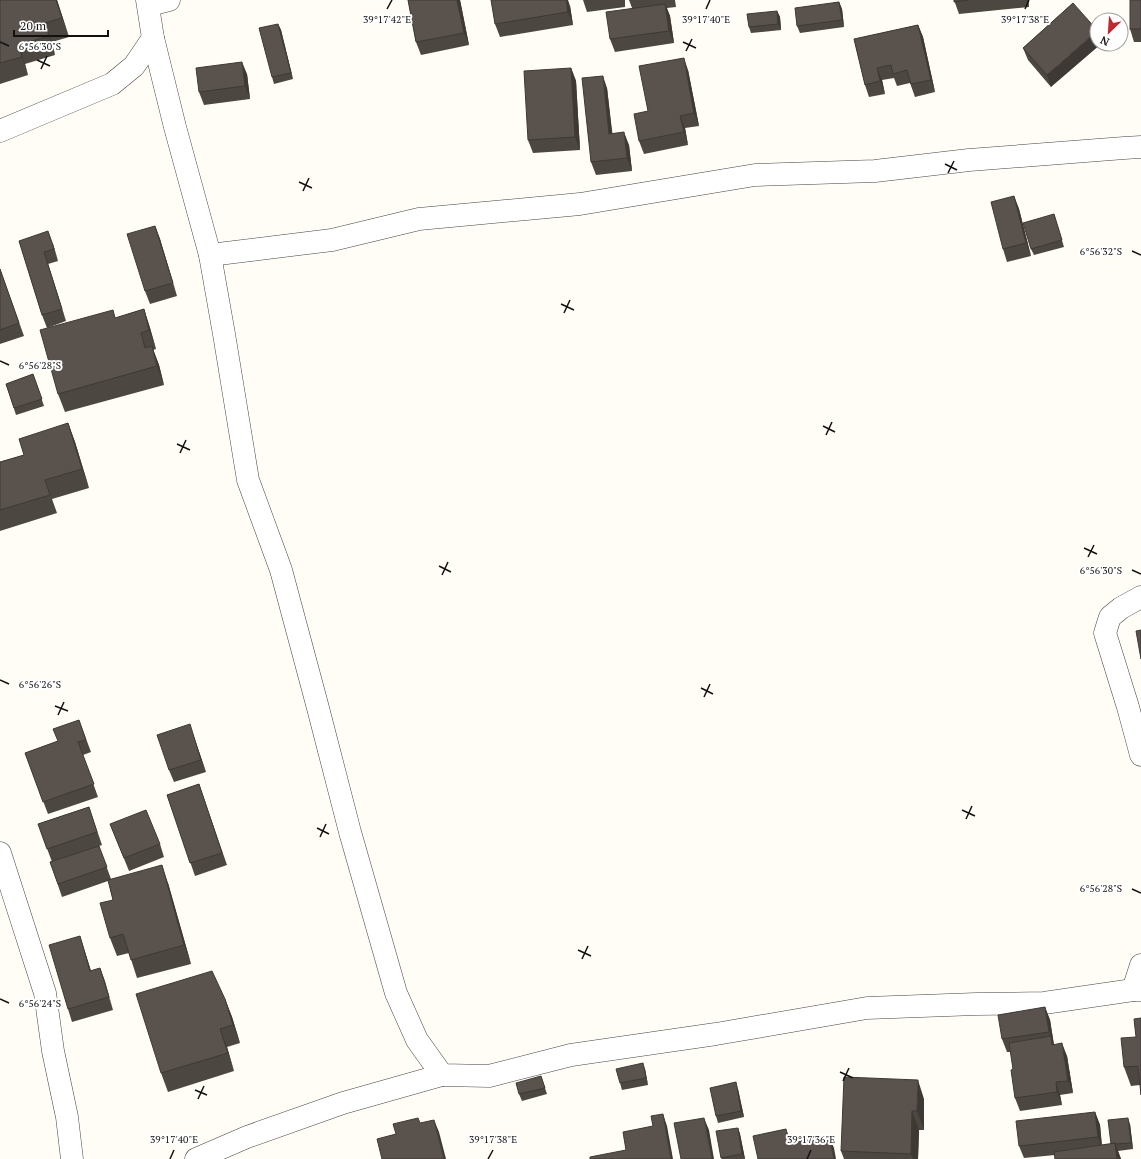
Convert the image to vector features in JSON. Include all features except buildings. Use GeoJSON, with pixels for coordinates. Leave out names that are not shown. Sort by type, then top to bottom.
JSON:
{"type":"FeatureCollection","features":[{"type":"Feature","properties":{"kind":"street"},"geometry":{"type":"LineString","coordinates":[[155,2],[153,38],[174,128],[210,255],[248,480],[281,570],[350,832],[396,993],[417,1040],[442,1075]]}},
{"type":"Feature","properties":{"kind":"street"},"geometry":{"type":"LineString","coordinates":[[0,131],[112,84],[134,66],[153,38]]}},
{"type":"Feature","properties":{"kind":"street"},"geometry":{"type":"LineString","coordinates":[[210,255],[332,240],[419,219],[580,204],[755,175],[875,171],[969,160],[1141,147]]}},
{"type":"Feature","properties":{"kind":"street"},"geometry":{"type":"LineString","coordinates":[[1141,597],[1121,608],[1110,617],[1105,633],[1141,755]]}},
{"type":"Feature","properties":{"kind":"street"},"geometry":{"type":"LineString","coordinates":[[0,853],[45,993],[53,1051],[67,1118],[72,1159]]}},
{"type":"Feature","properties":{"kind":"street"},"geometry":{"type":"LineString","coordinates":[[196,1159],[247,1137],[342,1103],[442,1075],[489,1076],[572,1055],[716,1034],[867,1008],[976,1004],[1044,1004],[1137,990],[1141,965]]}}]}
